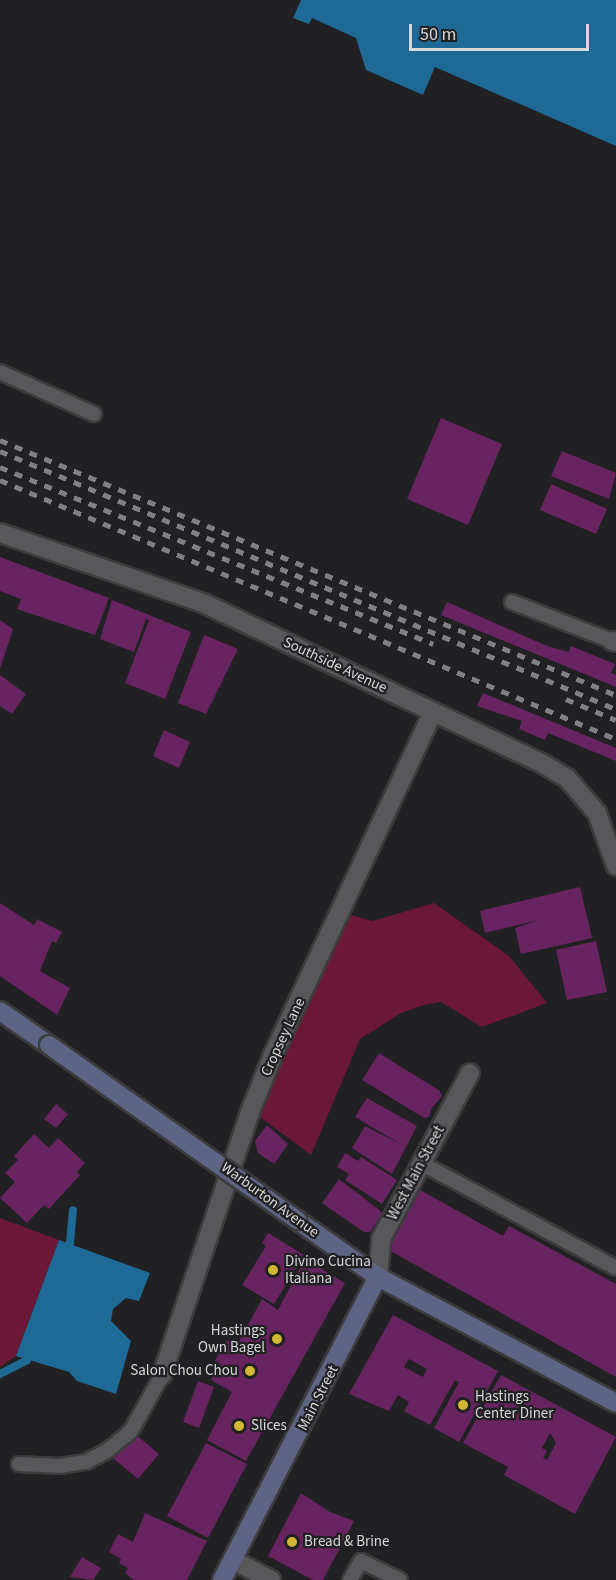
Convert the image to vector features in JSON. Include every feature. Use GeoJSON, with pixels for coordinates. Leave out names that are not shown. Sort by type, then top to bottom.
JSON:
{"type":"FeatureCollection","features":[{"type":"Feature","properties":{"kind":"street","name":"Southside Avenue"},"geometry":{"type":"LineString","coordinates":[[0,533],[203,603],[567,778],[597,813],[616,866]]}},
{"type":"Feature","properties":{"kind":"street","name":"Cropsey Lane"},"geometry":{"type":"LineString","coordinates":[[162,1375],[250,1112],[273,1054],[433,712]]}},
{"type":"Feature","properties":{"kind":"street","name":"Warburton Avenue"},"geometry":{"type":"LineString","coordinates":[[0,1011],[378,1277],[616,1403]]}},
{"type":"Feature","properties":{"kind":"street","name":"West Main Street"},"geometry":{"type":"LineString","coordinates":[[378,1277],[381,1239],[470,1073]]}},
{"type":"Feature","properties":{"kind":"street","name":"Main Street"},"geometry":{"type":"LineString","coordinates":[[222,1580],[378,1277]]}},
{"type":"Feature","properties":{"kind":"street"},"geometry":{"type":"LineString","coordinates":[[233,1560],[271,1580]]}},
{"type":"Feature","properties":{"kind":"lane"},"geometry":{"type":"LineString","coordinates":[[0,372],[94,414]]}},
{"type":"Feature","properties":{"kind":"lane"},"geometry":{"type":"LineString","coordinates":[[512,602],[614,642]]}},
{"type":"Feature","properties":{"kind":"lane"},"geometry":{"type":"LineString","coordinates":[[421,1164],[616,1268]]}},
{"type":"Feature","properties":{"kind":"lane"},"geometry":{"type":"LineString","coordinates":[[19,1464],[69,1465],[86,1462],[107,1451],[131,1431],[162,1375]]}},
{"type":"Feature","properties":{"kind":"lane"},"geometry":{"type":"LineString","coordinates":[[350,1580],[362,1561],[400,1580]]}},
{"type":"Feature","properties":{"kind":"shaded area"},"geometry":{"type":"Polygon","coordinates":[[[434,903],[509,956],[547,1003],[482,1027],[441,1002],[424,1005],[401,1013],[360,1039],[311,1155],[256,1114],[351,915],[373,921],[434,903]]]}},
{"type":"Feature","properties":{"kind":"shaded area"},"geometry":{"type":"Polygon","coordinates":[[[0,1218],[59,1240],[16,1356],[0,1367],[0,1218]]]}},
{"type":"Feature","properties":{"kind":"water"},"geometry":{"type":"Polygon","coordinates":[[[301,0],[616,0],[616,146],[435,67],[423,95],[366,70],[356,38],[312,18],[309,24],[293,18],[301,0]]]}},
{"type":"Feature","properties":{"kind":"water"},"geometry":{"type":"Polygon","coordinates":[[[59,1240],[150,1273],[139,1301],[126,1298],[113,1309],[111,1321],[131,1341],[116,1394],[77,1381],[69,1372],[16,1356],[59,1240]]]}},
{"type":"Feature","properties":{"kind":"building"},"geometry":{"type":"Polygon","coordinates":[[[441,418],[502,444],[468,525],[407,499],[441,418]]]}},
{"type":"Feature","properties":{"kind":"building"},"geometry":{"type":"Polygon","coordinates":[[[562,451],[616,473],[609,499],[551,476],[562,451]]]}},
{"type":"Feature","properties":{"kind":"building"},"geometry":{"type":"Polygon","coordinates":[[[551,484],[607,509],[596,534],[540,510],[551,484]]]}},
{"type":"Feature","properties":{"kind":"building"},"geometry":{"type":"Polygon","coordinates":[[[0,557],[109,598],[95,635],[17,609],[21,599],[0,591],[0,557]]]}},
{"type":"Feature","properties":{"kind":"building"},"geometry":{"type":"Polygon","coordinates":[[[112,600],[191,632],[165,699],[125,683],[149,620],[146,619],[134,652],[100,639],[112,600]]]}},
{"type":"Feature","properties":{"kind":"building"},"geometry":{"type":"Polygon","coordinates":[[[447,602],[547,646],[569,652],[571,646],[615,664],[611,673],[616,675],[616,687],[441,615],[447,602]]]}},
{"type":"Feature","properties":{"kind":"building"},"geometry":{"type":"Polygon","coordinates":[[[0,620],[13,629],[0,669],[0,620]]]}},
{"type":"Feature","properties":{"kind":"building"},"geometry":{"type":"Polygon","coordinates":[[[204,635],[238,649],[206,714],[178,703],[204,635]]]}},
{"type":"Feature","properties":{"kind":"building"},"geometry":{"type":"Polygon","coordinates":[[[0,675],[26,694],[12,714],[0,706],[0,675]]]}},
{"type":"Feature","properties":{"kind":"building"},"geometry":{"type":"Polygon","coordinates":[[[483,693],[616,748],[616,761],[548,733],[545,740],[519,729],[522,721],[477,706],[483,693]]]}},
{"type":"Feature","properties":{"kind":"building"},"geometry":{"type":"Polygon","coordinates":[[[164,730],[190,742],[179,768],[153,756],[164,730]]]}},
{"type":"Feature","properties":{"kind":"building"},"geometry":{"type":"Polygon","coordinates":[[[580,887],[592,938],[521,954],[515,928],[539,920],[485,933],[480,911],[580,887]]]}},
{"type":"Feature","properties":{"kind":"building"},"geometry":{"type":"Polygon","coordinates":[[[0,903],[34,925],[37,919],[62,932],[56,943],[52,941],[40,971],[70,988],[57,1015],[0,976],[0,903]]]}},
{"type":"Feature","properties":{"kind":"building"},"geometry":{"type":"Polygon","coordinates":[[[596,941],[607,992],[567,1000],[556,950],[596,941]]]}},
{"type":"Feature","properties":{"kind":"building"},"geometry":{"type":"Polygon","coordinates":[[[379,1053],[440,1091],[442,1096],[431,1109],[429,1117],[424,1118],[362,1080],[379,1053]]]}},
{"type":"Feature","properties":{"kind":"building"},"geometry":{"type":"Polygon","coordinates":[[[367,1098],[417,1126],[392,1174],[352,1148],[365,1126],[402,1145],[355,1117],[367,1098]]]}},
{"type":"Feature","properties":{"kind":"building"},"geometry":{"type":"Polygon","coordinates":[[[56,1104],[68,1114],[56,1128],[44,1119],[56,1104]]]}},
{"type":"Feature","properties":{"kind":"building"},"geometry":{"type":"Polygon","coordinates":[[[267,1125],[288,1144],[274,1164],[258,1153],[255,1141],[267,1125]]]}},
{"type":"Feature","properties":{"kind":"building"},"geometry":{"type":"Polygon","coordinates":[[[34,1134],[49,1148],[58,1138],[85,1163],[77,1172],[80,1175],[49,1209],[44,1205],[27,1223],[0,1198],[15,1182],[5,1173],[18,1160],[14,1156],[34,1134]]]}},
{"type":"Feature","properties":{"kind":"building"},"geometry":{"type":"Polygon","coordinates":[[[345,1153],[358,1161],[361,1157],[397,1180],[382,1204],[345,1180],[349,1174],[337,1167],[345,1153]]]}},
{"type":"Feature","properties":{"kind":"building"},"geometry":{"type":"Polygon","coordinates":[[[339,1179],[383,1213],[370,1232],[364,1232],[322,1203],[339,1179]]]}},
{"type":"Feature","properties":{"kind":"building"},"geometry":{"type":"Polygon","coordinates":[[[420,1190],[503,1236],[509,1226],[616,1284],[616,1377],[387,1249],[420,1190]]]}},
{"type":"Feature","properties":{"kind":"building","name":"Divino Cucina Italiana"},"geometry":{"type":"Polygon","coordinates":[[[268,1233],[304,1255],[274,1304],[242,1285],[266,1246],[262,1243],[268,1233]]]}},
{"type":"Feature","properties":{"kind":"building"},"geometry":{"type":"Polygon","coordinates":[[[305,1259],[345,1283],[246,1461],[207,1440],[232,1392],[211,1380],[220,1364],[215,1361],[227,1340],[237,1345],[262,1299],[278,1310],[305,1259]]]}},
{"type":"Feature","properties":{"kind":"building"},"geometry":{"type":"Polygon","coordinates":[[[393,1315],[498,1371],[459,1442],[434,1428],[459,1382],[455,1380],[430,1425],[404,1411],[409,1402],[398,1395],[389,1411],[349,1394],[393,1315]],[[409,1359],[404,1367],[423,1377],[427,1369],[409,1359]]]}},
{"type":"Feature","properties":{"kind":"building"},"geometry":{"type":"Polygon","coordinates":[[[501,1375],[616,1437],[575,1514],[504,1475],[508,1467],[463,1443],[501,1375]],[[550,1433],[542,1448],[547,1451],[543,1458],[547,1460],[556,1443],[550,1433]]]}},
{"type":"Feature","properties":{"kind":"building"},"geometry":{"type":"Polygon","coordinates":[[[198,1381],[214,1387],[199,1428],[183,1422],[198,1381]]]}},
{"type":"Feature","properties":{"kind":"building"},"geometry":{"type":"Polygon","coordinates":[[[134,1433],[159,1454],[138,1479],[113,1458],[134,1433]]]}},
{"type":"Feature","properties":{"kind":"building"},"geometry":{"type":"Polygon","coordinates":[[[206,1443],[247,1464],[208,1538],[167,1516],[206,1443]]]}},
{"type":"Feature","properties":{"kind":"building"},"geometry":{"type":"Polygon","coordinates":[[[301,1493],[330,1512],[354,1521],[323,1580],[313,1580],[268,1556],[301,1493]]]}},
{"type":"Feature","properties":{"kind":"building"},"geometry":{"type":"Polygon","coordinates":[[[145,1513],[207,1541],[187,1580],[134,1580],[125,1573],[128,1568],[119,1563],[121,1559],[109,1552],[118,1534],[133,1542],[145,1513]]]}},
{"type":"Feature","properties":{"kind":"building"},"geometry":{"type":"Polygon","coordinates":[[[82,1557],[101,1568],[93,1580],[70,1577],[82,1557]]]}},
{"type":"Feature","properties":{"kind":"waterway"},"geometry":{"type":"LineString","coordinates":[[69,1253],[73,1210]]}},
{"type":"Feature","properties":{"kind":"waterway"},"geometry":{"type":"LineString","coordinates":[[0,1374],[27,1360],[31,1351]]}},
{"type":"Feature","properties":{"kind":"railway"},"geometry":{"type":"LineString","coordinates":[[0,440],[616,695]]}},
{"type":"Feature","properties":{"kind":"railway"},"geometry":{"type":"LineString","coordinates":[[0,451],[616,709]]}},
{"type":"Feature","properties":{"kind":"railway"},"geometry":{"type":"LineString","coordinates":[[0,467],[433,644]]}},
{"type":"Feature","properties":{"kind":"railway"},"geometry":{"type":"LineString","coordinates":[[0,480],[616,739]]}},
{"type":"Feature","properties":{"kind":"railway"},"geometry":{"type":"LineString","coordinates":[[566,699],[616,720]]}},
{"type":"Feature","properties":{"kind":"place","name":"Divino Cucina Italiana"},"geometry":{"type":"Point","coordinates":[273,1270]}},
{"type":"Feature","properties":{"kind":"place","name":"Hastings Own Bagel"},"geometry":{"type":"Point","coordinates":[277,1339]}},
{"type":"Feature","properties":{"kind":"place","name":"Salon Chou Chou"},"geometry":{"type":"Point","coordinates":[250,1371]}},
{"type":"Feature","properties":{"kind":"place","name":"Hastings Center Diner"},"geometry":{"type":"Point","coordinates":[463,1405]}},
{"type":"Feature","properties":{"kind":"place","name":"Slices"},"geometry":{"type":"Point","coordinates":[239,1426]}},
{"type":"Feature","properties":{"kind":"place","name":"Bread & Brine"},"geometry":{"type":"Point","coordinates":[292,1542]}}]}
